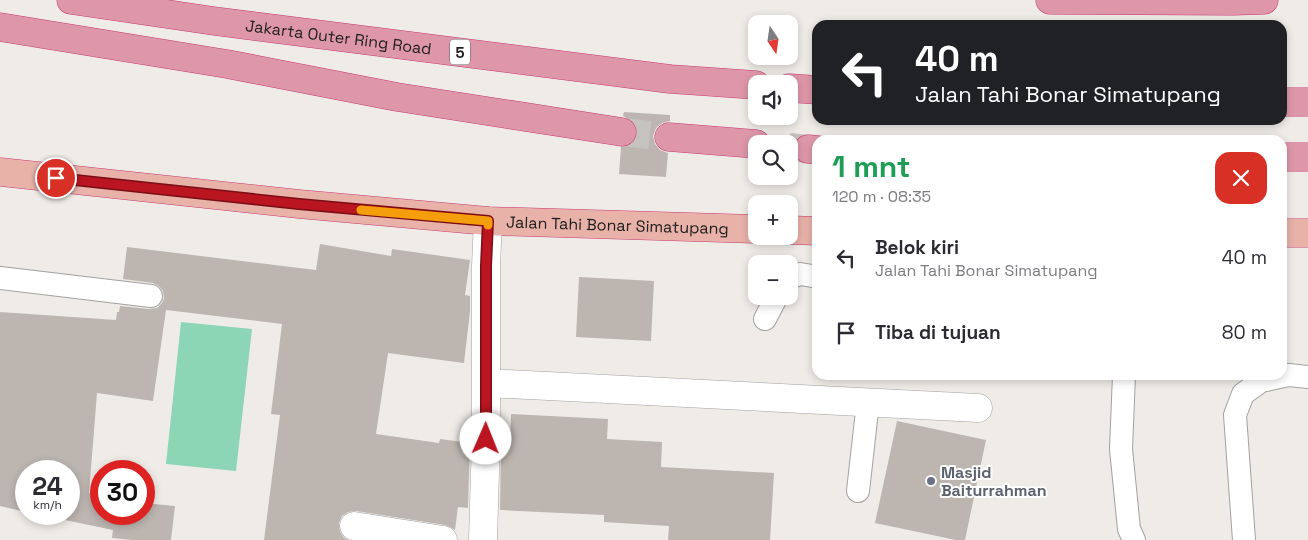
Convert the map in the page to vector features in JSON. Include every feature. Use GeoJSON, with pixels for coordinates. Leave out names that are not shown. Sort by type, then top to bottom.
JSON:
{"type":"FeatureCollection","features":[{"type":"Feature","properties":{"kind":"highway","name":"Jakarta Outer Ring Road"},"geometry":{"type":"LineString","coordinates":[[72,0],[214,21],[670,79],[748,84]]}},
{"type":"Feature","properties":{"kind":"highway"},"geometry":{"type":"LineString","coordinates":[[1050,0],[1264,0]]}},
{"type":"Feature","properties":{"kind":"highway"},"geometry":{"type":"LineString","coordinates":[[0,27],[227,64],[407,98],[622,132]]}},
{"type":"Feature","properties":{"kind":"highway"},"geometry":{"type":"LineString","coordinates":[[798,89],[812,90]]}},
{"type":"Feature","properties":{"kind":"highway"},"geometry":{"type":"LineString","coordinates":[[1287,102],[1308,102]]}},
{"type":"Feature","properties":{"kind":"highway"},"geometry":{"type":"LineString","coordinates":[[669,137],[748,143]]}},
{"type":"Feature","properties":{"kind":"highway"},"geometry":{"type":"LineString","coordinates":[[1287,157],[1308,157]]}},
{"type":"Feature","properties":{"kind":"highway","name":"Jalan Tahi Bonar Simatupang"},"geometry":{"type":"LineString","coordinates":[[0,172],[299,204],[488,221],[748,229]]}},
{"type":"Feature","properties":{"kind":"highway"},"geometry":{"type":"LineString","coordinates":[[798,230],[812,231]]}},
{"type":"Feature","properties":{"kind":"highway"},"geometry":{"type":"LineString","coordinates":[[1287,233],[1308,233]]}},
{"type":"Feature","properties":{"kind":"street"},"geometry":{"type":"LineString","coordinates":[[483,540],[487,383],[486,266],[488,221]]}},
{"type":"Feature","properties":{"kind":"street"},"geometry":{"type":"LineString","coordinates":[[487,383],[978,408]]}},
{"type":"Feature","properties":{"kind":"street"},"geometry":{"type":"LineString","coordinates":[[354,526],[443,540]]}},
{"type":"Feature","properties":{"kind":"lane"},"geometry":{"type":"LineString","coordinates":[[798,275],[812,276]]}},
{"type":"Feature","properties":{"kind":"lane"},"geometry":{"type":"LineString","coordinates":[[0,278],[151,296]]}},
{"type":"Feature","properties":{"kind":"lane"},"geometry":{"type":"LineString","coordinates":[[766,319],[773,305]]}},
{"type":"Feature","properties":{"kind":"lane"},"geometry":{"type":"LineString","coordinates":[[1287,375],[1308,377]]}},
{"type":"Feature","properties":{"kind":"lane"},"geometry":{"type":"LineString","coordinates":[[1124,380],[1121,450],[1129,528],[1134,540]]}},
{"type":"Feature","properties":{"kind":"lane"},"geometry":{"type":"LineString","coordinates":[[1243,540],[1235,415],[1243,394],[1261,381],[1266,380]]}},
{"type":"Feature","properties":{"kind":"lane"},"geometry":{"type":"LineString","coordinates":[[858,491],[868,402]]}},
{"type":"Feature","properties":{"kind":"green space"},"geometry":{"type":"Polygon","coordinates":[[[181,322],[252,329],[236,471],[166,464],[181,322]]]}},
{"type":"Feature","properties":{"kind":"building"},"geometry":{"type":"Polygon","coordinates":[[[624,112],[670,115],[670,121],[662,123],[656,128],[653,136],[655,144],[660,150],[668,153],[666,177],[619,174],[621,147],[628,146],[634,142],[637,134],[636,126],[631,120],[623,116],[624,112]]]}},
{"type":"Feature","properties":{"kind":"building"},"geometry":{"type":"Polygon","coordinates":[[[320,244],[391,256],[392,249],[470,260],[465,295],[470,296],[470,311],[464,363],[388,353],[376,434],[439,443],[440,439],[470,443],[468,508],[458,507],[455,530],[445,525],[356,511],[348,512],[342,516],[339,523],[340,532],[348,540],[264,540],[280,415],[271,414],[282,324],[166,310],[153,401],[97,393],[92,460],[90,460],[89,493],[90,525],[155,525],[155,504],[175,506],[171,540],[112,538],[113,530],[80,523],[80,460],[15,460],[15,509],[0,506],[0,312],[116,320],[120,306],[157,308],[164,298],[163,291],[159,286],[153,283],[123,279],[127,247],[316,270],[320,244]]]}},
{"type":"Feature","properties":{"kind":"building"},"geometry":{"type":"Polygon","coordinates":[[[579,277],[654,281],[651,341],[576,337],[579,277]]]}},
{"type":"Feature","properties":{"kind":"building"},"geometry":{"type":"Polygon","coordinates":[[[511,414],[608,419],[607,439],[662,442],[661,467],[774,473],[770,540],[668,540],[669,526],[604,522],[604,515],[500,510],[501,446],[510,447],[511,414]]]}},
{"type":"Feature","properties":{"kind":"building","name":"Masjid Baiturrahman"},"geometry":{"type":"Polygon","coordinates":[[[897,421],[986,440],[965,540],[956,540],[875,523],[897,421]]]}},
{"type":"Feature","properties":{"kind":"tunnel"},"geometry":{"type":"LineString","coordinates":[[622,132],[669,137]]}},
{"type":"Feature","properties":{"kind":"tunnel"},"geometry":{"type":"LineString","coordinates":[[798,148],[808,149]]}},
{"type":"Feature","properties":{"kind":"slow traffic"},"geometry":{"type":"LineString","coordinates":[[361,210],[488,221],[488,225]]}},
{"type":"Feature","properties":{"kind":"place","name":"Masjid Baiturrahman"},"geometry":{"type":"Point","coordinates":[931,481]}},
{"type":"Feature","properties":{"kind":"route"},"geometry":{"type":"LineString","coordinates":[[56,178],[299,204],[488,221],[486,266],[486,439]]}}]}
